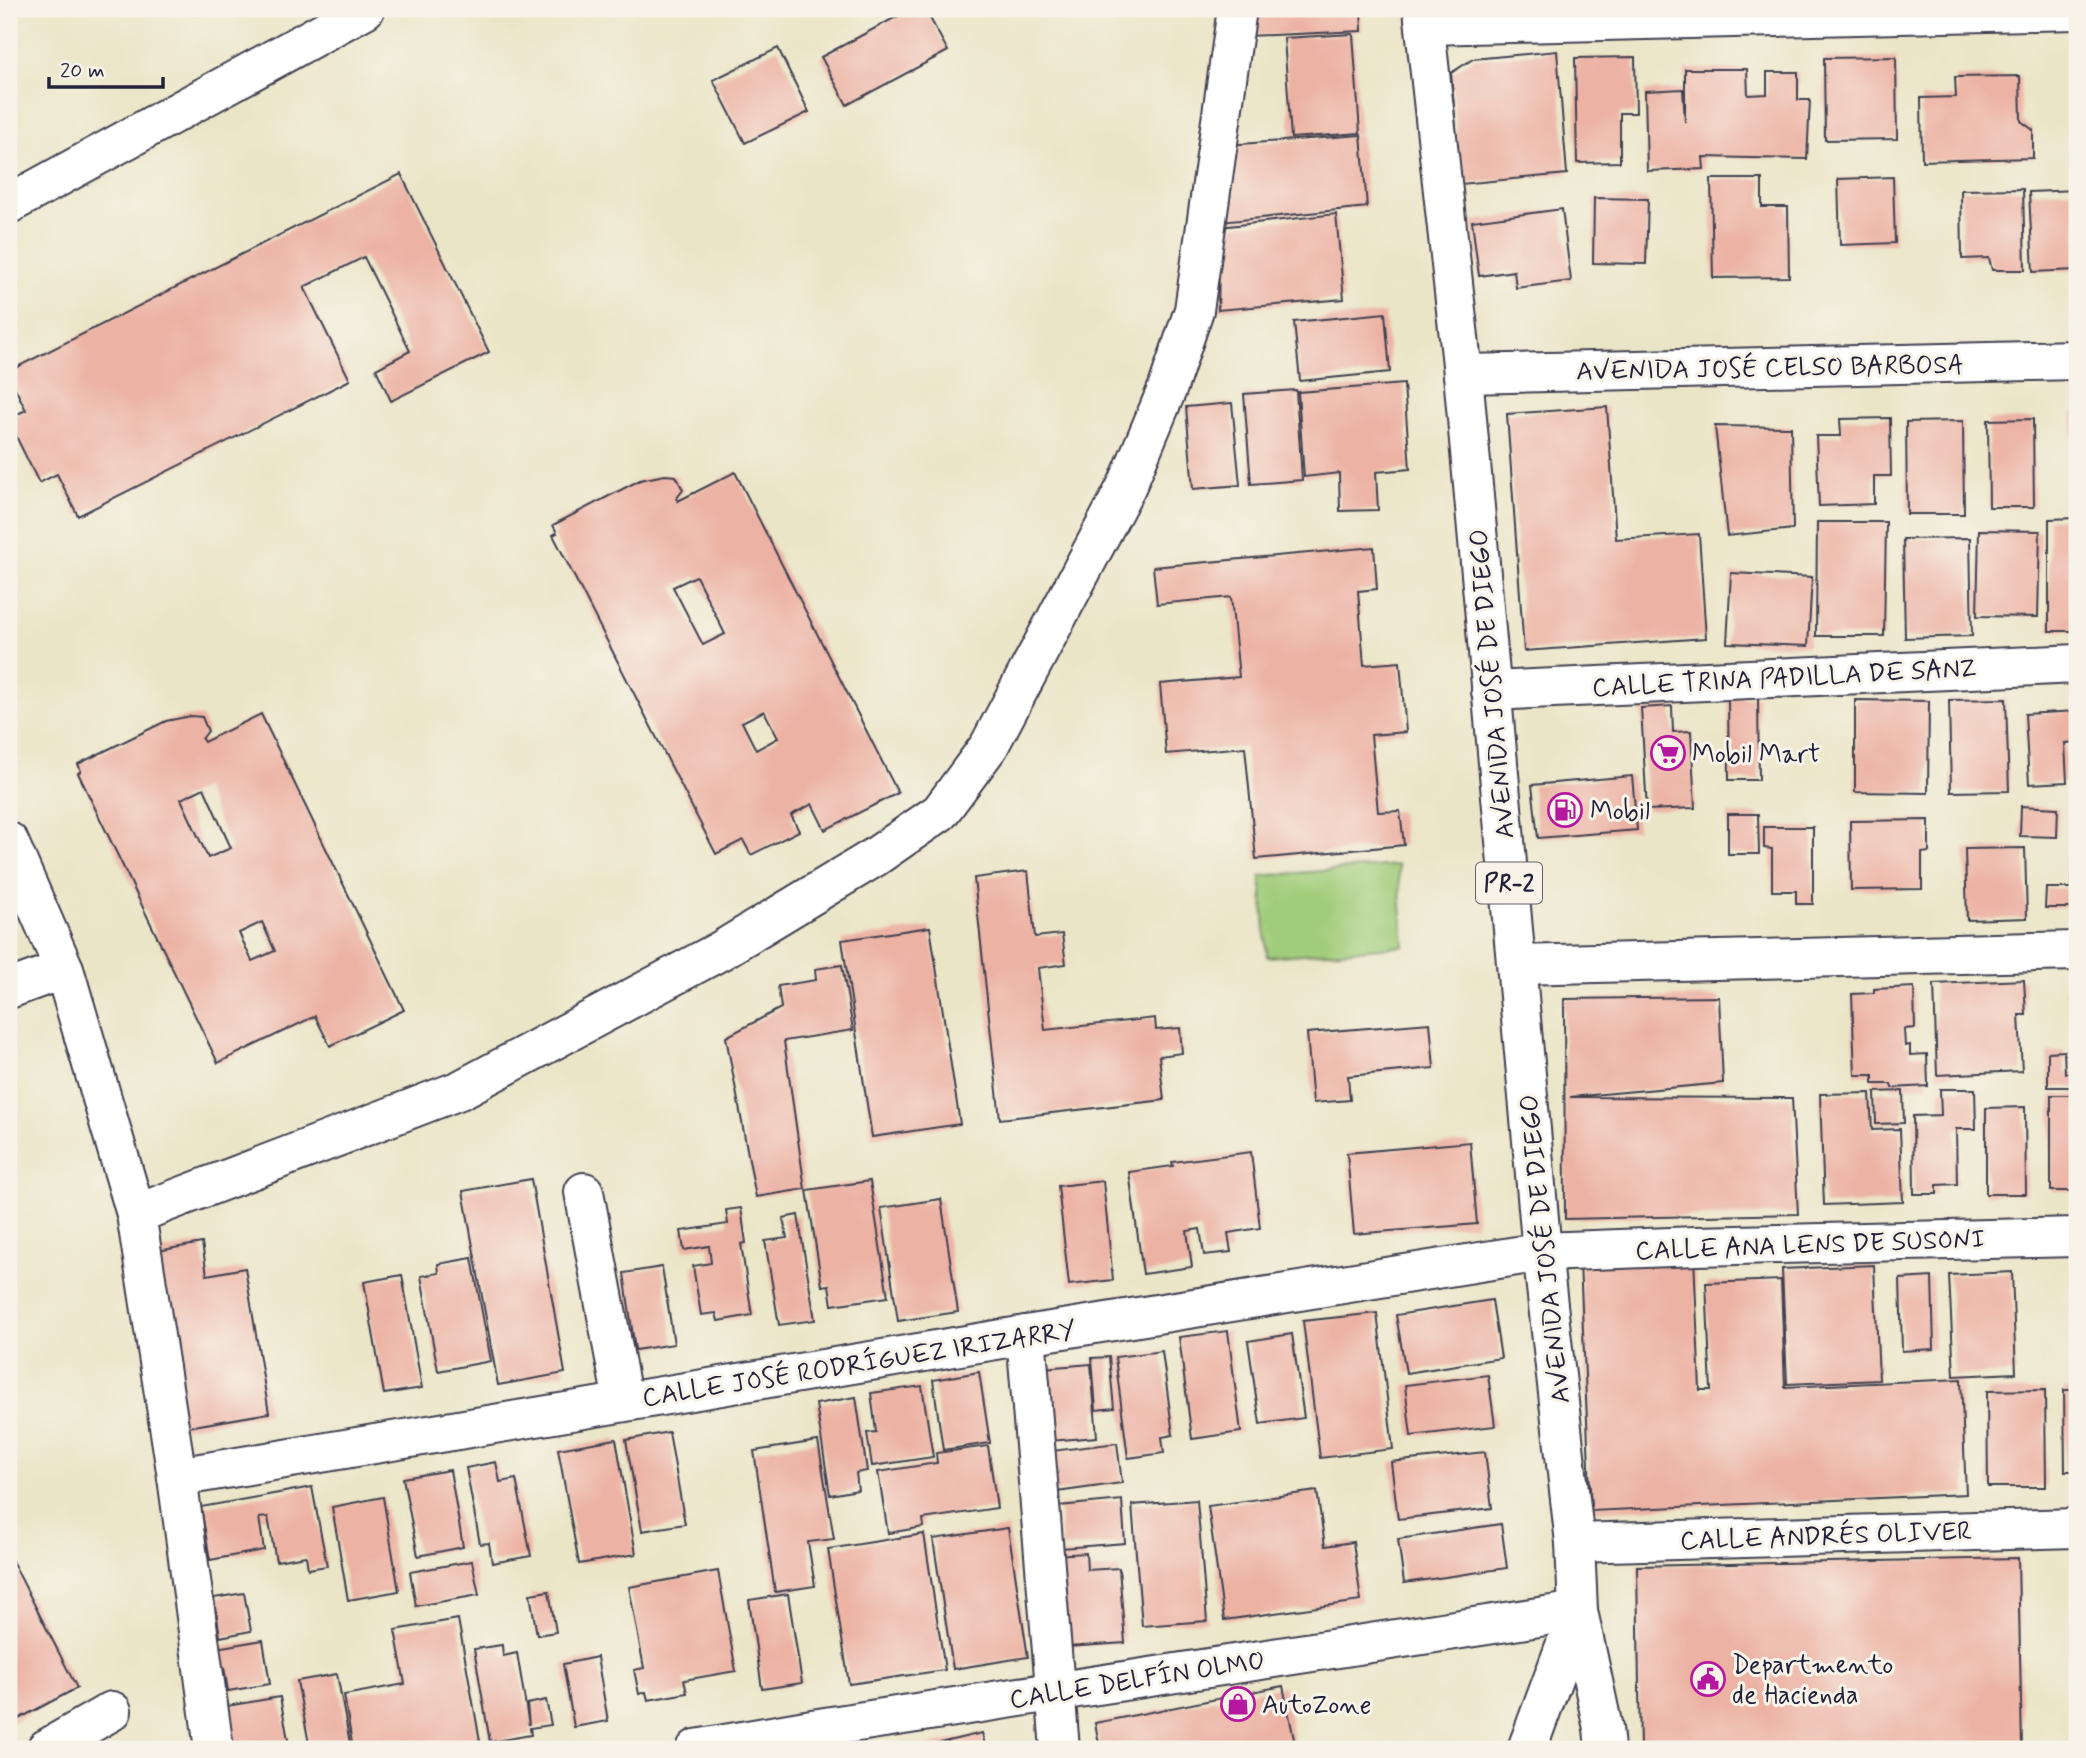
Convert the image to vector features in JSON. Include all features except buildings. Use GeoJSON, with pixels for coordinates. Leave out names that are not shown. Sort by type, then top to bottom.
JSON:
{"type":"FeatureCollection","features":[{"type":"Feature","properties":{"kind":"street"},"geometry":{"type":"LineString","coordinates":[[9,204],[365,9]]}},
{"type":"Feature","properties":{"kind":"street"},"geometry":{"type":"LineString","coordinates":[[136,1213],[460,1090],[720,951],[875,857],[940,812],[989,746],[1127,485],[1168,387],[1194,310],[1237,9]]}},
{"type":"Feature","properties":{"kind":"street"},"geometry":{"type":"LineString","coordinates":[[1424,17],[2077,10]]}},
{"type":"Feature","properties":{"kind":"street","name":"AVENIDA JOSÉ DE DIEGO"},"geometry":{"type":"LineString","coordinates":[[1424,17],[1463,374],[1542,1252],[1575,1543],[1578,1611],[1605,1749]]}},
{"type":"Feature","properties":{"kind":"street","name":"AVENIDA JOSÉ CELSO BARBOSA"},"geometry":{"type":"LineString","coordinates":[[1463,374],[2077,360]]}},
{"type":"Feature","properties":{"kind":"street","name":"CALLE TRINA PADILLA DE SANZ"},"geometry":{"type":"LineString","coordinates":[[1491,691],[2077,664]]}},
{"type":"Feature","properties":{"kind":"street"},"geometry":{"type":"LineString","coordinates":[[9,842],[64,969],[136,1213],[177,1477],[214,1749]]}},
{"type":"Feature","properties":{"kind":"street"},"geometry":{"type":"LineString","coordinates":[[1517,965],[2077,951]]}},
{"type":"Feature","properties":{"kind":"street"},"geometry":{"type":"LineString","coordinates":[[9,989],[64,969]]}},
{"type":"Feature","properties":{"kind":"street"},"geometry":{"type":"LineString","coordinates":[[584,1192],[623,1402]]}},
{"type":"Feature","properties":{"kind":"street","name":"CALLE ANA LENS DE SUSONI"},"geometry":{"type":"LineString","coordinates":[[1542,1252],[2077,1237]]}},
{"type":"Feature","properties":{"kind":"street","name":"CALLE JOSÉ RODRÍGUEZ IRIZARRY"},"geometry":{"type":"LineString","coordinates":[[177,1477],[1542,1252]]}},
{"type":"Feature","properties":{"kind":"street"},"geometry":{"type":"LineString","coordinates":[[1026,1335],[1060,1749]]}},
{"type":"Feature","properties":{"kind":"street","name":"CALLE ANDRÉS OLIVER"},"geometry":{"type":"LineString","coordinates":[[1575,1543],[2077,1528]]}},
{"type":"Feature","properties":{"kind":"street","name":"AVENIDA JOSÉ DE DIEGO"},"geometry":{"type":"LineString","coordinates":[[1527,1749],[1578,1611]]}},
{"type":"Feature","properties":{"kind":"street","name":"CALLE DELFÍN OLMO"},"geometry":{"type":"LineString","coordinates":[[696,1749],[810,1739],[1054,1691],[1578,1611]]}},
{"type":"Feature","properties":{"kind":"street"},"geometry":{"type":"LineString","coordinates":[[46,1749],[112,1711]]}},
{"type":"Feature","properties":{"kind":"green space"},"geometry":{"type":"Polygon","coordinates":[[[1398,865],[1404,946],[1267,957],[1261,876],[1398,865]]]}},
{"type":"Feature","properties":{"kind":"place","name":"Mobil Mart"},"geometry":{"type":"Point","coordinates":[1668,753]}},
{"type":"Feature","properties":{"kind":"place","name":"Mobil"},"geometry":{"type":"Point","coordinates":[1565,810]}},
{"type":"Feature","properties":{"kind":"place","name":"Departmento de Hacienda"},"geometry":{"type":"Point","coordinates":[1708,1679]}},
{"type":"Feature","properties":{"kind":"place","name":"AutoZone"},"geometry":{"type":"Point","coordinates":[1238,1704]}}]}
